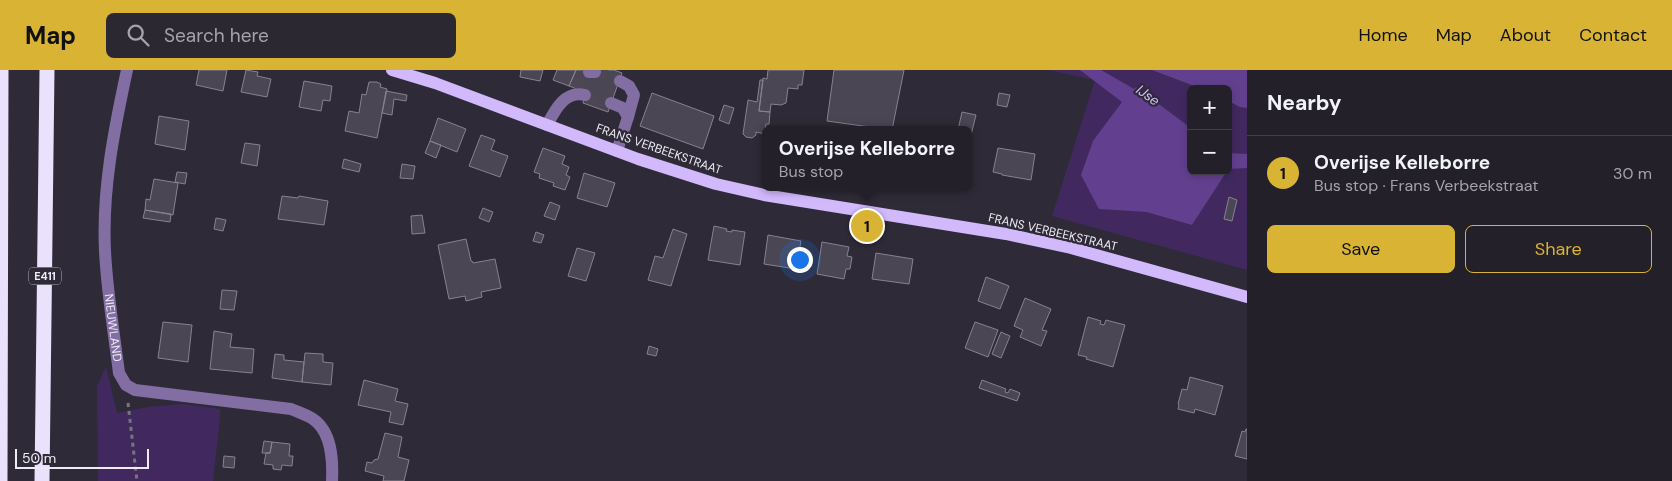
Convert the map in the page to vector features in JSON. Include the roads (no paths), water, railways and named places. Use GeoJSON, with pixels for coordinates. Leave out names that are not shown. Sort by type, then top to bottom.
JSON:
{"type":"FeatureCollection","features":[{"type":"Feature","properties":{"kind":"highway"},"geometry":{"type":"LineString","coordinates":[[0,70],[0,481]]}},
{"type":"Feature","properties":{"kind":"highway","name":"E411"},"geometry":{"type":"LineString","coordinates":[[42,481],[47,70]]}},
{"type":"Feature","properties":{"kind":"main road","name":"FRANS VERBEEKSTRAAT"},"geometry":{"type":"LineString","coordinates":[[392,70],[436,83],[617,151],[716,184],[764,195],[1006,234],[1062,246],[1247,297]]}},
{"type":"Feature","properties":{"kind":"street","name":"NIEUWLAND"},"geometry":{"type":"LineString","coordinates":[[127,70],[111,145],[105,250],[119,373],[126,385],[135,390],[291,409],[314,419],[328,437],[333,465],[332,481]]}},
{"type":"Feature","properties":{"kind":"street"},"geometry":{"type":"LineString","coordinates":[[617,151],[634,95],[629,86],[620,81]]}},
{"type":"Feature","properties":{"kind":"street"},"geometry":{"type":"LineString","coordinates":[[547,125],[562,101],[576,93]]}},
{"type":"Feature","properties":{"kind":"street"},"geometry":{"type":"LineString","coordinates":[[611,103],[623,108],[628,117]]}},
{"type":"Feature","properties":{"kind":"tunnel"},"geometry":{"type":"LineString","coordinates":[[575,88],[589,72]]}},
{"type":"Feature","properties":{"kind":"tunnel"},"geometry":{"type":"LineString","coordinates":[[595,72],[620,81]]}},
{"type":"Feature","properties":{"kind":"tunnel"},"geometry":{"type":"LineString","coordinates":[[585,95],[611,103]]}},
{"type":"Feature","properties":{"kind":"place","name":"Overijse Kelleborre"},"geometry":{"type":"Point","coordinates":[867,226]}},
{"type":"Feature","properties":{"kind":"water label","name":"IJse"},"geometry":{"type":"Point","coordinates":[1148,95]}}]}
